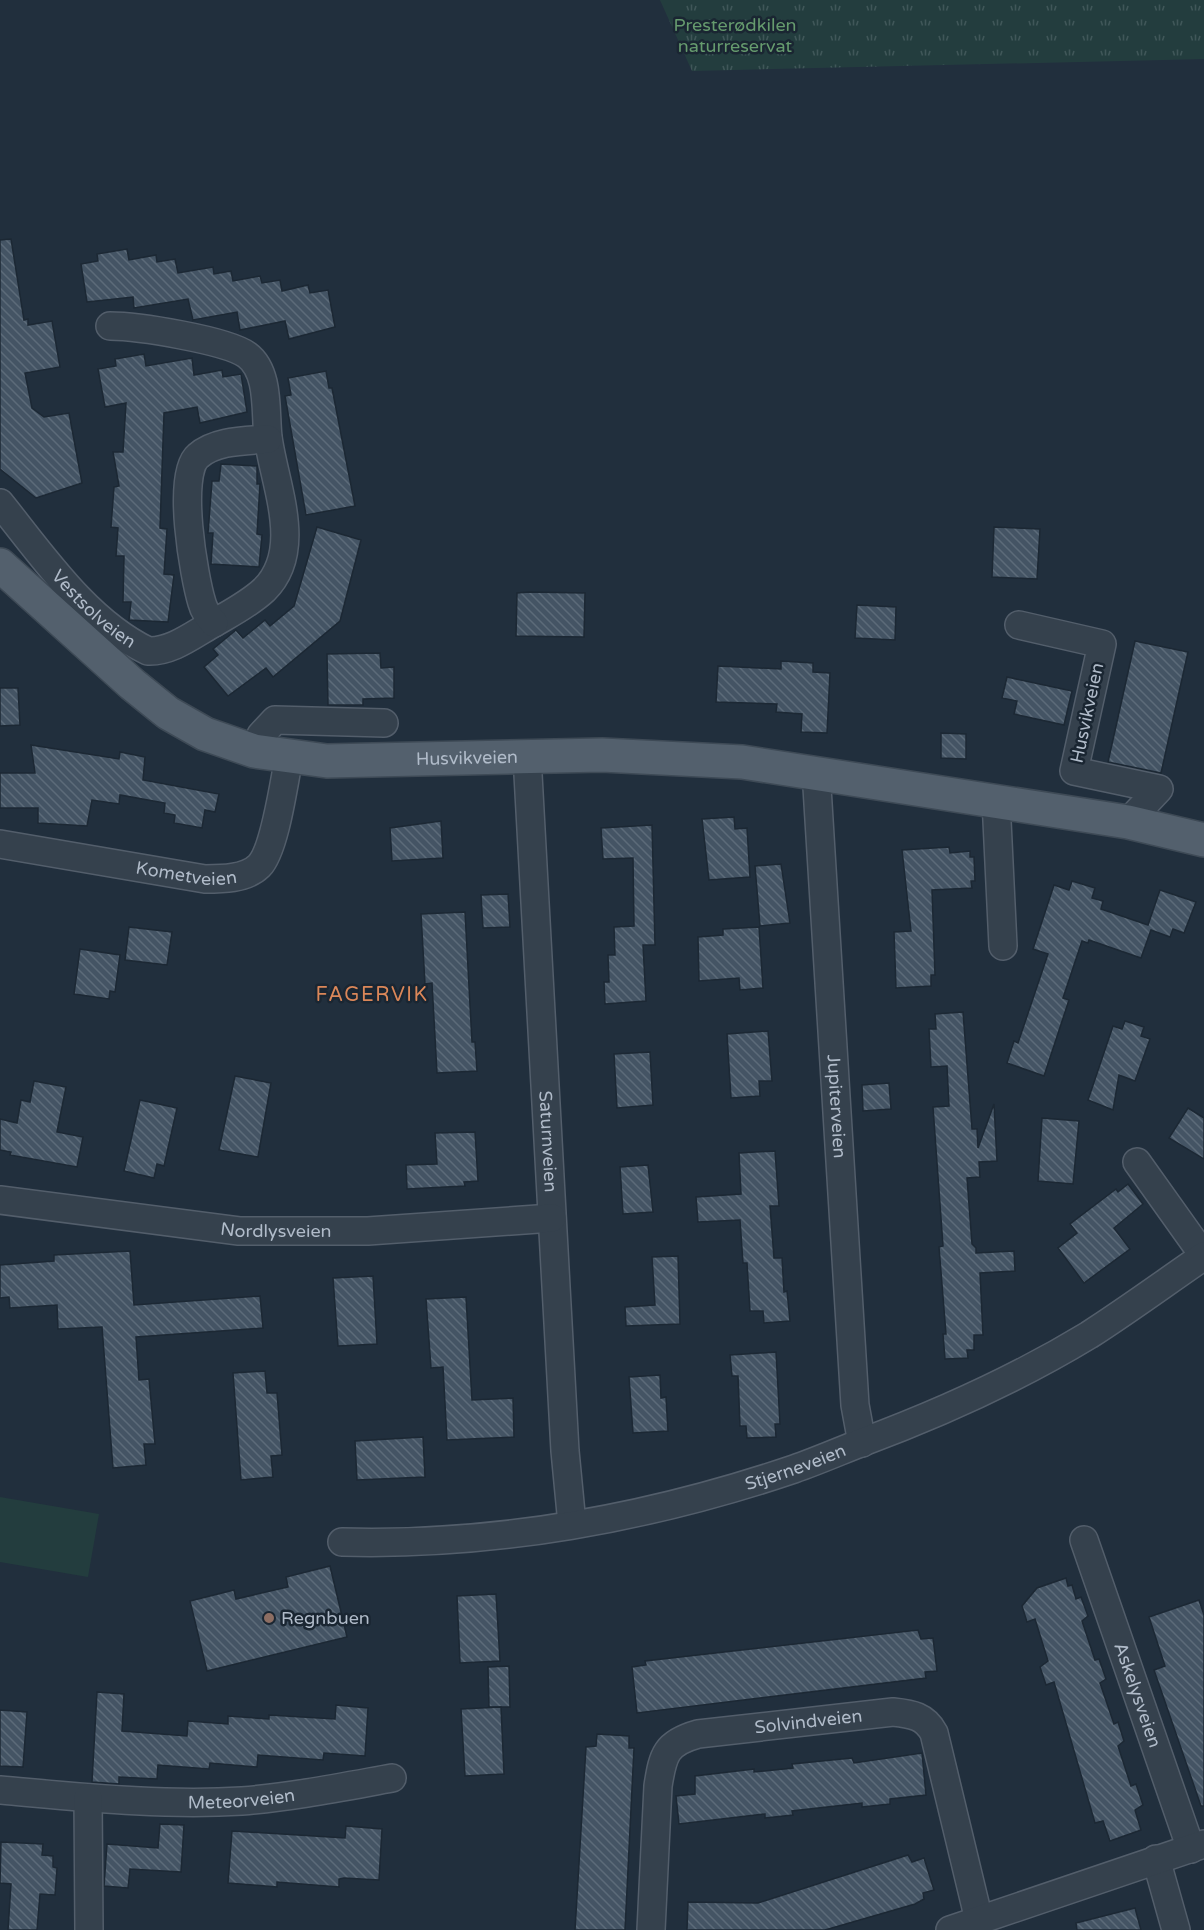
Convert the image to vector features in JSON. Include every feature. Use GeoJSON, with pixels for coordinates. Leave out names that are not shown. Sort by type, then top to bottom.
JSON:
{"type":"FeatureCollection","features":[{"type":"Feature","properties":{"kind":"main road","name":"Husvikveien"},"geometry":{"type":"LineString","coordinates":[[0,565],[132,684],[168,713],[205,734],[254,751],[289,757],[377,761],[602,754],[699,758],[816,771],[996,800],[1128,822],[1204,840]]}},
{"type":"Feature","properties":{"kind":"street","name":"Vestsolveien"},"geometry":{"type":"LineString","coordinates":[[0,503],[58,575],[87,605],[134,644],[148,651],[173,647],[250,602],[265,589],[282,556],[284,518],[268,439],[259,368],[247,355],[158,331],[132,326],[110,326]]}},
{"type":"Feature","properties":{"kind":"street"},"geometry":{"type":"LineString","coordinates":[[214,623],[202,603],[187,516],[187,486],[191,464],[197,456],[211,447],[268,439]]}},
{"type":"Feature","properties":{"kind":"street","name":"Husvikveien"},"geometry":{"type":"LineString","coordinates":[[1019,625],[1102,644],[1074,771],[1159,789],[1128,822]]}},
{"type":"Feature","properties":{"kind":"street"},"geometry":{"type":"LineString","coordinates":[[254,751],[261,735],[274,720],[384,723]]}},
{"type":"Feature","properties":{"kind":"street","name":"Saturnveien"},"geometry":{"type":"LineString","coordinates":[[526,756],[565,1451],[572,1524]]}},
{"type":"Feature","properties":{"kind":"street","name":"Kometveien"},"geometry":{"type":"LineString","coordinates":[[0,844],[204,879],[226,879],[252,871],[259,866],[269,850],[289,757]]}},
{"type":"Feature","properties":{"kind":"street","name":"Jupiterveien"},"geometry":{"type":"LineString","coordinates":[[816,771],[855,1405],[862,1443]]}},
{"type":"Feature","properties":{"kind":"street"},"geometry":{"type":"LineString","coordinates":[[996,800],[1003,946]]}},
{"type":"Feature","properties":{"kind":"street","name":"Stjerneveien"},"geometry":{"type":"LineString","coordinates":[[342,1542],[394,1543],[477,1537],[572,1524],[708,1495],[794,1469],[922,1421],[993,1387],[1079,1340],[1204,1256],[1137,1162]]}},
{"type":"Feature","properties":{"kind":"street","name":"Nordlysveien"},"geometry":{"type":"LineString","coordinates":[[0,1200],[239,1231],[368,1231],[552,1218]]}},
{"type":"Feature","properties":{"kind":"street","name":"Askelysveien"},"geometry":{"type":"LineString","coordinates":[[1084,1540],[1197,1846]]}},
{"type":"Feature","properties":{"kind":"street","name":"Solvindveien"},"geometry":{"type":"LineString","coordinates":[[651,1930],[658,1786],[661,1764],[670,1746],[681,1739],[698,1734],[893,1712],[914,1714],[928,1722],[934,1733],[979,1920]]}},
{"type":"Feature","properties":{"kind":"street","name":"Meteorveien"},"geometry":{"type":"LineString","coordinates":[[0,1790],[88,1798],[198,1802],[244,1801],[392,1778]]}},
{"type":"Feature","properties":{"kind":"street"},"geometry":{"type":"LineString","coordinates":[[88,1798],[89,1930]]}},
{"type":"Feature","properties":{"kind":"street"},"geometry":{"type":"LineString","coordinates":[[950,1930],[1197,1846]]}},
{"type":"Feature","properties":{"kind":"street"},"geometry":{"type":"LineString","coordinates":[[1156,1859],[1176,1930]]}},
{"type":"Feature","properties":{"kind":"green space","name":"Presterødkilen naturreservat"},"geometry":{"type":"Polygon","coordinates":[[[660,0],[1204,0],[1204,59],[692,71],[660,0]]]}},
{"type":"Feature","properties":{"kind":"green space"},"geometry":{"type":"Polygon","coordinates":[[[0,1497],[99,1514],[88,1577],[0,1562],[0,1497]]]}},
{"type":"Feature","properties":{"kind":"building"},"geometry":{"type":"Polygon","coordinates":[[[11,239],[24,320],[28,319],[28,325],[52,321],[60,367],[25,373],[32,408],[44,417],[69,413],[82,483],[36,498],[0,469],[0,240],[11,239]]]}},
{"type":"Feature","properties":{"kind":"building"},"geometry":{"type":"Polygon","coordinates":[[[127,249],[129,260],[156,255],[157,262],[175,259],[178,273],[213,267],[214,274],[231,271],[233,281],[260,276],[262,283],[280,280],[282,291],[308,285],[310,293],[328,290],[335,327],[289,339],[285,321],[240,330],[237,312],[193,320],[188,299],[134,308],[133,297],[87,302],[81,264],[98,261],[97,254],[127,249]]]}},
{"type":"Feature","properties":{"kind":"building"},"geometry":{"type":"Polygon","coordinates":[[[144,354],[146,366],[192,358],[194,375],[222,370],[223,377],[241,374],[247,412],[200,423],[197,407],[164,413],[160,528],[167,529],[164,574],[174,575],[168,622],[129,620],[131,602],[123,602],[124,556],[116,556],[118,528],[111,527],[114,487],[119,486],[113,452],[123,452],[126,403],[105,407],[98,369],[116,366],[115,359],[144,354]]]}},
{"type":"Feature","properties":{"kind":"building"},"geometry":{"type":"Polygon","coordinates":[[[326,371],[329,388],[332,388],[355,506],[306,515],[285,396],[291,395],[288,378],[326,371]]]}},
{"type":"Feature","properties":{"kind":"building"},"geometry":{"type":"Polygon","coordinates":[[[221,464],[257,466],[257,484],[260,484],[257,534],[262,535],[259,567],[211,564],[213,533],[208,533],[212,481],[219,481],[221,464]]]}},
{"type":"Feature","properties":{"kind":"building"},"geometry":{"type":"Polygon","coordinates":[[[317,527],[361,540],[340,621],[273,677],[266,668],[228,696],[204,667],[218,655],[213,649],[236,630],[243,638],[265,620],[270,626],[294,606],[317,527]]]}},
{"type":"Feature","properties":{"kind":"building"},"geometry":{"type":"Polygon","coordinates":[[[994,527],[1040,529],[1037,579],[992,577],[994,527]]]}},
{"type":"Feature","properties":{"kind":"building"},"geometry":{"type":"Polygon","coordinates":[[[517,593],[585,593],[584,637],[516,636],[517,593]]]}},
{"type":"Feature","properties":{"kind":"building"},"geometry":{"type":"Polygon","coordinates":[[[857,605],[896,607],[895,640],[855,638],[857,605]]]}},
{"type":"Feature","properties":{"kind":"building"},"geometry":{"type":"Polygon","coordinates":[[[1135,641],[1188,652],[1161,773],[1108,762],[1135,641]]]}},
{"type":"Feature","properties":{"kind":"building"},"geometry":{"type":"Polygon","coordinates":[[[380,653],[381,668],[394,667],[394,698],[363,699],[363,705],[328,705],[327,654],[380,653]]]}},
{"type":"Feature","properties":{"kind":"building"},"geometry":{"type":"Polygon","coordinates":[[[781,661],[813,663],[813,672],[830,673],[827,733],[801,732],[802,714],[776,712],[777,704],[716,702],[718,666],[781,669],[781,661]]]}},
{"type":"Feature","properties":{"kind":"building"},"geometry":{"type":"Polygon","coordinates":[[[1007,677],[1072,691],[1064,725],[1014,714],[1017,701],[1002,698],[1007,677]]]}},
{"type":"Feature","properties":{"kind":"building"},"geometry":{"type":"Polygon","coordinates":[[[0,688],[18,688],[20,725],[0,726],[0,688]]]}},
{"type":"Feature","properties":{"kind":"building"},"geometry":{"type":"Polygon","coordinates":[[[941,733],[966,734],[966,759],[941,758],[941,733]]]}},
{"type":"Feature","properties":{"kind":"building"},"geometry":{"type":"Polygon","coordinates":[[[31,745],[119,759],[120,752],[145,757],[143,780],[219,794],[215,812],[205,810],[202,828],[174,823],[175,815],[164,813],[165,803],[120,795],[119,804],[92,800],[87,826],[38,823],[38,808],[0,808],[0,773],[35,773],[31,745]]]}},
{"type":"Feature","properties":{"kind":"building"},"geometry":{"type":"Polygon","coordinates":[[[734,817],[735,829],[747,828],[750,877],[709,880],[702,819],[734,817]]]}},
{"type":"Feature","properties":{"kind":"building"},"geometry":{"type":"Polygon","coordinates":[[[441,821],[443,858],[392,861],[390,828],[441,821]]]}},
{"type":"Feature","properties":{"kind":"building"},"geometry":{"type":"Polygon","coordinates":[[[652,825],[655,945],[643,945],[646,1001],[605,1004],[604,982],[609,982],[608,955],[615,955],[614,927],[634,926],[633,858],[603,859],[601,828],[652,825]]]}},
{"type":"Feature","properties":{"kind":"building"},"geometry":{"type":"Polygon","coordinates":[[[949,847],[950,853],[970,851],[970,857],[974,857],[975,881],[971,881],[972,888],[932,890],[935,975],[931,975],[931,986],[896,988],[894,932],[911,931],[902,850],[949,847]]]}},
{"type":"Feature","properties":{"kind":"building"},"geometry":{"type":"Polygon","coordinates":[[[781,864],[790,923],[760,926],[755,866],[781,864]]]}},
{"type":"Feature","properties":{"kind":"building"},"geometry":{"type":"Polygon","coordinates":[[[1072,881],[1095,888],[1092,898],[1103,901],[1101,909],[1148,925],[1160,890],[1196,902],[1184,933],[1173,929],[1170,937],[1151,930],[1141,958],[1089,940],[1088,943],[1082,941],[1063,998],[1069,1000],[1044,1076],[1007,1063],[1014,1041],[1018,1043],[1048,954],[1033,949],[1054,885],[1069,890],[1072,881]]]}},
{"type":"Feature","properties":{"kind":"building"},"geometry":{"type":"Polygon","coordinates":[[[508,894],[510,927],[483,928],[481,895],[508,894]]]}},
{"type":"Feature","properties":{"kind":"building"},"geometry":{"type":"Polygon","coordinates":[[[465,912],[472,1042],[475,1042],[477,1071],[437,1073],[432,983],[425,984],[421,914],[465,912]]]}},
{"type":"Feature","properties":{"kind":"building"},"geometry":{"type":"Polygon","coordinates":[[[129,927],[172,932],[167,965],[125,960],[129,927]]]}},
{"type":"Feature","properties":{"kind":"building"},"geometry":{"type":"Polygon","coordinates":[[[759,927],[763,988],[740,990],[739,978],[699,981],[698,937],[723,935],[723,929],[759,927]]]}},
{"type":"Feature","properties":{"kind":"building"},"geometry":{"type":"Polygon","coordinates":[[[80,949],[120,955],[115,992],[110,991],[109,999],[74,994],[80,949]]]}},
{"type":"Feature","properties":{"kind":"building"},"geometry":{"type":"Polygon","coordinates":[[[963,1012],[972,1129],[977,1129],[978,1148],[994,1104],[997,1161],[979,1162],[980,1177],[967,1178],[972,1244],[976,1248],[976,1253],[1014,1251],[1015,1271],[980,1273],[983,1335],[974,1335],[974,1350],[967,1350],[968,1358],[945,1359],[943,1334],[946,1334],[939,1247],[943,1246],[933,1107],[949,1106],[947,1066],[931,1067],[929,1029],[936,1029],[935,1014],[963,1012]]]}},
{"type":"Feature","properties":{"kind":"building"},"geometry":{"type":"Polygon","coordinates":[[[1125,1021],[1144,1027],[1141,1036],[1150,1039],[1135,1081],[1119,1075],[1113,1110],[1088,1100],[1113,1026],[1122,1029],[1125,1021]]]}},
{"type":"Feature","properties":{"kind":"building"},"geometry":{"type":"Polygon","coordinates":[[[768,1031],[772,1081],[759,1081],[760,1096],[731,1098],[727,1034],[768,1031]]]}},
{"type":"Feature","properties":{"kind":"building"},"geometry":{"type":"Polygon","coordinates":[[[650,1052],[653,1105],[617,1108],[614,1054],[650,1052]]]}},
{"type":"Feature","properties":{"kind":"building"},"geometry":{"type":"Polygon","coordinates":[[[235,1076],[271,1083],[258,1157],[219,1150],[235,1076]]]}},
{"type":"Feature","properties":{"kind":"building"},"geometry":{"type":"Polygon","coordinates":[[[34,1081],[66,1087],[57,1132],[83,1137],[77,1167],[10,1155],[11,1152],[0,1150],[0,1119],[17,1123],[21,1100],[30,1102],[34,1081]]]}},
{"type":"Feature","properties":{"kind":"building"},"geometry":{"type":"Polygon","coordinates":[[[889,1083],[891,1109],[863,1111],[862,1085],[889,1083]]]}},
{"type":"Feature","properties":{"kind":"building"},"geometry":{"type":"Polygon","coordinates":[[[140,1100],[177,1108],[164,1166],[157,1164],[154,1178],[124,1171],[140,1100]]]}},
{"type":"Feature","properties":{"kind":"building"},"geometry":{"type":"Polygon","coordinates":[[[1188,1108],[1204,1118],[1204,1159],[1169,1138],[1188,1108]]]}},
{"type":"Feature","properties":{"kind":"building"},"geometry":{"type":"Polygon","coordinates":[[[1042,1118],[1079,1121],[1073,1184],[1038,1181],[1042,1118]]]}},
{"type":"Feature","properties":{"kind":"building"},"geometry":{"type":"Polygon","coordinates":[[[475,1132],[478,1181],[464,1182],[465,1186],[407,1189],[406,1165],[437,1164],[435,1133],[475,1132]]]}},
{"type":"Feature","properties":{"kind":"building"},"geometry":{"type":"Polygon","coordinates":[[[775,1151],[779,1206],[770,1206],[774,1258],[782,1258],[784,1292],[787,1291],[790,1321],[764,1323],[763,1311],[750,1311],[747,1263],[743,1263],[740,1220],[698,1222],[696,1197],[741,1194],[739,1153],[775,1151]]]}},
{"type":"Feature","properties":{"kind":"building"},"geometry":{"type":"Polygon","coordinates":[[[648,1165],[653,1212],[623,1214],[620,1167],[648,1165]]]}},
{"type":"Feature","properties":{"kind":"building"},"geometry":{"type":"Polygon","coordinates":[[[1128,1184],[1143,1204],[1114,1228],[1130,1249],[1084,1283],[1058,1248],[1077,1233],[1070,1224],[1116,1189],[1118,1192],[1128,1184]]]}},
{"type":"Feature","properties":{"kind":"building"},"geometry":{"type":"Polygon","coordinates":[[[130,1251],[134,1305],[260,1296],[263,1328],[136,1337],[139,1380],[149,1379],[155,1444],[144,1444],[146,1465],[113,1468],[102,1327],[58,1329],[57,1305],[10,1308],[9,1297],[0,1298],[0,1265],[54,1261],[54,1255],[130,1251]]]}},
{"type":"Feature","properties":{"kind":"building"},"geometry":{"type":"Polygon","coordinates":[[[678,1256],[680,1324],[626,1326],[625,1307],[655,1305],[652,1257],[678,1256]]]}},
{"type":"Feature","properties":{"kind":"building"},"geometry":{"type":"Polygon","coordinates":[[[373,1276],[377,1344],[338,1346],[333,1278],[373,1276]]]}},
{"type":"Feature","properties":{"kind":"building"},"geometry":{"type":"Polygon","coordinates":[[[466,1297],[472,1400],[513,1398],[514,1437],[447,1440],[443,1367],[431,1368],[426,1299],[466,1297]]]}},
{"type":"Feature","properties":{"kind":"building"},"geometry":{"type":"Polygon","coordinates":[[[776,1352],[780,1424],[775,1424],[776,1437],[747,1438],[746,1426],[740,1426],[738,1376],[732,1376],[730,1355],[776,1352]]]}},
{"type":"Feature","properties":{"kind":"building"},"geometry":{"type":"Polygon","coordinates":[[[265,1371],[267,1393],[277,1393],[282,1455],[271,1456],[273,1477],[241,1480],[233,1373],[265,1371]]]}},
{"type":"Feature","properties":{"kind":"building"},"geometry":{"type":"Polygon","coordinates":[[[660,1375],[661,1398],[666,1397],[668,1431],[633,1433],[629,1377],[660,1375]]]}},
{"type":"Feature","properties":{"kind":"building"},"geometry":{"type":"Polygon","coordinates":[[[423,1437],[425,1477],[357,1480],[355,1441],[423,1437]]]}},
{"type":"Feature","properties":{"kind":"building"},"geometry":{"type":"Polygon","coordinates":[[[330,1566],[347,1637],[207,1671],[190,1601],[234,1590],[236,1599],[288,1587],[286,1577],[330,1566]]]}},
{"type":"Feature","properties":{"kind":"building"},"geometry":{"type":"Polygon","coordinates":[[[1066,1578],[1068,1586],[1072,1585],[1076,1599],[1081,1597],[1088,1616],[1082,1621],[1095,1660],[1099,1659],[1106,1679],[1100,1683],[1114,1724],[1118,1722],[1124,1741],[1118,1746],[1131,1786],[1136,1784],[1143,1805],[1135,1810],[1141,1830],[1110,1841],[1103,1821],[1095,1823],[1054,1682],[1046,1685],[1040,1667],[1048,1661],[1035,1619],[1027,1622],[1022,1606],[1037,1588],[1066,1578]]]}},
{"type":"Feature","properties":{"kind":"building"},"geometry":{"type":"Polygon","coordinates":[[[496,1594],[500,1661],[460,1663],[457,1596],[496,1594]]]}},
{"type":"Feature","properties":{"kind":"building"},"geometry":{"type":"Polygon","coordinates":[[[1199,1600],[1204,1615],[1204,1806],[1201,1806],[1154,1670],[1165,1666],[1149,1617],[1199,1600]]]}},
{"type":"Feature","properties":{"kind":"building"},"geometry":{"type":"Polygon","coordinates":[[[918,1630],[921,1639],[933,1638],[937,1671],[925,1672],[926,1678],[637,1713],[632,1667],[646,1665],[645,1661],[918,1630]]]}},
{"type":"Feature","properties":{"kind":"building"},"geometry":{"type":"Polygon","coordinates":[[[509,1666],[510,1707],[489,1707],[488,1667],[509,1666]]]}},
{"type":"Feature","properties":{"kind":"building"},"geometry":{"type":"Polygon","coordinates":[[[97,1692],[124,1694],[122,1731],[187,1736],[188,1721],[228,1724],[228,1716],[269,1719],[269,1715],[335,1719],[336,1705],[368,1708],[365,1756],[324,1753],[323,1760],[258,1755],[257,1767],[210,1763],[209,1769],[158,1765],[157,1779],[119,1777],[119,1784],[92,1782],[97,1692]]]}},
{"type":"Feature","properties":{"kind":"building"},"geometry":{"type":"Polygon","coordinates":[[[501,1707],[504,1774],[465,1776],[461,1709],[501,1707]]]}},
{"type":"Feature","properties":{"kind":"building"},"geometry":{"type":"Polygon","coordinates":[[[0,1710],[27,1712],[23,1767],[0,1766],[0,1710]]]}},
{"type":"Feature","properties":{"kind":"building"},"geometry":{"type":"Polygon","coordinates":[[[597,1734],[629,1736],[629,1748],[634,1748],[625,1930],[575,1930],[586,1747],[596,1746],[597,1734]]]}},
{"type":"Feature","properties":{"kind":"building"},"geometry":{"type":"Polygon","coordinates":[[[922,1753],[926,1795],[890,1799],[890,1804],[862,1807],[862,1803],[792,1811],[793,1815],[765,1818],[765,1814],[679,1824],[676,1796],[695,1794],[695,1776],[754,1769],[754,1772],[793,1768],[792,1764],[852,1758],[854,1763],[922,1753]]]}},
{"type":"Feature","properties":{"kind":"building"},"geometry":{"type":"Polygon","coordinates":[[[160,1824],[184,1825],[181,1872],[130,1869],[128,1888],[104,1886],[107,1844],[158,1848],[160,1824]]]}},
{"type":"Feature","properties":{"kind":"building"},"geometry":{"type":"Polygon","coordinates":[[[346,1826],[382,1829],[379,1880],[344,1878],[339,1879],[339,1887],[277,1882],[277,1887],[228,1883],[232,1831],[345,1838],[346,1826]]]}},
{"type":"Feature","properties":{"kind":"building"},"geometry":{"type":"Polygon","coordinates":[[[1,1842],[43,1844],[42,1855],[53,1856],[53,1867],[57,1868],[55,1895],[40,1894],[37,1930],[8,1930],[11,1884],[0,1883],[1,1842]]]}},
{"type":"Feature","properties":{"kind":"building"},"geometry":{"type":"Polygon","coordinates":[[[908,1855],[912,1862],[924,1858],[934,1890],[923,1893],[924,1899],[915,1904],[825,1930],[687,1930],[688,1902],[758,1903],[908,1855]]]}},
{"type":"Feature","properties":{"kind":"building"},"geometry":{"type":"Polygon","coordinates":[[[1135,1908],[1141,1930],[1077,1930],[1076,1923],[1135,1908]]]}},
{"type":"Feature","properties":{"kind":"place","name":"Regnbuen"},"geometry":{"type":"Point","coordinates":[269,1618]}},
{"type":"Feature","properties":{"kind":"district","name":"FAGERVIK"},"geometry":{"type":"Point","coordinates":[372,995]}}]}
